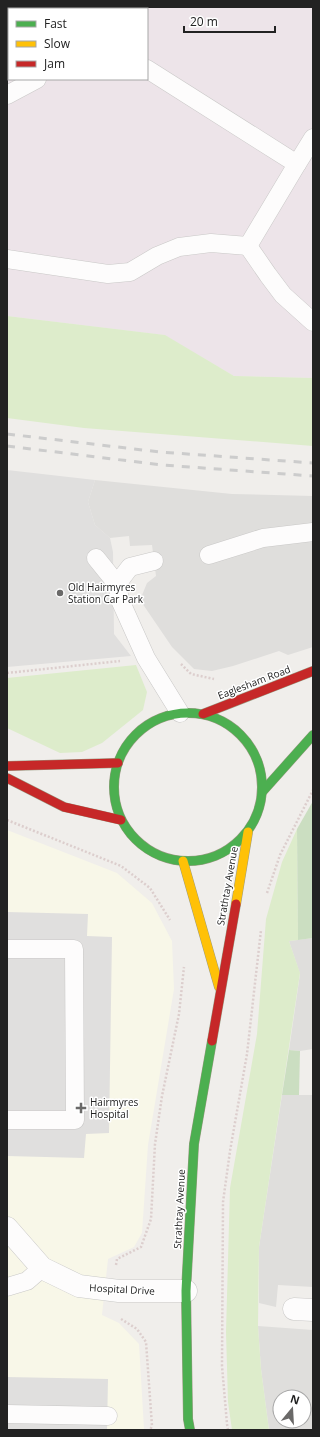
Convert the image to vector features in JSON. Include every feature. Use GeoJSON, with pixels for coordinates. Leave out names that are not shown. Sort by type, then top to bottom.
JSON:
{"type":"FeatureCollection","features":[{"type":"Feature","properties":{"kind":"main road","name":"Eaglesham Road"},"geometry":{"type":"LineString","coordinates":[[203,714],[313,671]]}},
{"type":"Feature","properties":{"kind":"main road"},"geometry":{"type":"LineString","coordinates":[[180,713],[203,714],[222,721],[240,733],[252,750],[260,769],[263,791],[258,813],[248,832],[232,848],[216,856],[200,861],[182,861],[164,857],[146,849],[132,836],[121,820],[115,802],[114,782],[118,763],[127,744],[142,729],[160,718],[180,713]]}},
{"type":"Feature","properties":{"kind":"main road"},"geometry":{"type":"LineString","coordinates":[[263,791],[313,735]]}},
{"type":"Feature","properties":{"kind":"main road"},"geometry":{"type":"LineString","coordinates":[[7,766],[118,763]]}},
{"type":"Feature","properties":{"kind":"main road"},"geometry":{"type":"LineString","coordinates":[[7,778],[64,807],[121,820]]}},
{"type":"Feature","properties":{"kind":"main road","name":"Strathtay Avenue"},"geometry":{"type":"LineString","coordinates":[[190,1430],[188,1419],[186,1291],[194,1144],[248,832]]}},
{"type":"Feature","properties":{"kind":"main road","name":"Strathtay Avenue"},"geometry":{"type":"LineString","coordinates":[[182,861],[220,992]]}},
{"type":"Feature","properties":{"kind":"street","name":"Hospital Drive"},"geometry":{"type":"LineString","coordinates":[[7,1228],[42,1268],[79,1286],[115,1290],[186,1291]]}},
{"type":"Feature","properties":{"kind":"lane"},"geometry":{"type":"LineString","coordinates":[[148,70],[297,164]]}},
{"type":"Feature","properties":{"kind":"lane"},"geometry":{"type":"LineString","coordinates":[[7,95],[35,80]]}},
{"type":"Feature","properties":{"kind":"lane"},"geometry":{"type":"LineString","coordinates":[[248,246],[313,138]]}},
{"type":"Feature","properties":{"kind":"lane"},"geometry":{"type":"LineString","coordinates":[[7,259],[108,274],[130,272],[157,256],[179,246],[211,244],[248,246]]}},
{"type":"Feature","properties":{"kind":"lane"},"geometry":{"type":"LineString","coordinates":[[248,246],[283,295],[313,322]]}},
{"type":"Feature","properties":{"kind":"lane"},"geometry":{"type":"LineString","coordinates":[[210,555],[262,538],[313,532]]}},
{"type":"Feature","properties":{"kind":"lane"},"geometry":{"type":"LineString","coordinates":[[96,558],[118,584],[120,600],[146,658],[180,713]]}},
{"type":"Feature","properties":{"kind":"lane"},"geometry":{"type":"LineString","coordinates":[[118,584],[130,567],[154,561]]}},
{"type":"Feature","properties":{"kind":"lane"},"geometry":{"type":"LineString","coordinates":[[7,949],[74,949],[75,1120],[7,1120]]}},
{"type":"Feature","properties":{"kind":"lane"},"geometry":{"type":"LineString","coordinates":[[7,1287],[27,1281],[42,1268]]}},
{"type":"Feature","properties":{"kind":"lane"},"geometry":{"type":"LineString","coordinates":[[7,1414],[26,1422],[108,1416]]}},
{"type":"Feature","properties":{"kind":"path"},"geometry":{"type":"LineString","coordinates":[[266,894],[280,855],[313,790]]}},
{"type":"Feature","properties":{"kind":"path"},"geometry":{"type":"LineString","coordinates":[[7,820],[121,866],[150,888],[171,922]]}},
{"type":"Feature","properties":{"kind":"path"},"geometry":{"type":"LineString","coordinates":[[228,1430],[222,1366],[223,1202],[230,1151],[247,1054],[261,928]]}},
{"type":"Feature","properties":{"kind":"path"},"geometry":{"type":"LineString","coordinates":[[150,1430],[152,1426],[146,1342],[138,1329],[114,1315],[117,1259],[141,1247],[151,1219],[155,1144],[162,1096],[179,1014],[184,965]]}},
{"type":"Feature","properties":{"kind":"shaded area"},"geometry":{"type":"Polygon","coordinates":[[[7,7],[313,7],[313,378],[234,376],[164,335],[7,316],[7,7]]]}},
{"type":"Feature","properties":{"kind":"shaded area","name":"Old Hairmyres Station Car Park"},"geometry":{"type":"Polygon","coordinates":[[[7,470],[95,480],[88,502],[95,525],[110,538],[113,552],[114,634],[131,656],[7,667],[7,470]]]}},
{"type":"Feature","properties":{"kind":"shaded area"},"geometry":{"type":"Polygon","coordinates":[[[95,480],[232,494],[313,496],[313,647],[288,655],[279,651],[233,666],[212,671],[194,669],[172,647],[140,600],[147,583],[156,576],[152,545],[130,546],[129,536],[110,538],[95,525],[88,502],[95,480]]]}},
{"type":"Feature","properties":{"kind":"shaded area","name":"Hairmyres Hospital"},"geometry":{"type":"Polygon","coordinates":[[[7,830],[117,873],[152,903],[172,941],[174,989],[148,1145],[142,1233],[134,1247],[108,1259],[102,1315],[119,1323],[139,1344],[143,1430],[7,1430],[7,830]]]}},
{"type":"Feature","properties":{"kind":"shaded area"},"geometry":{"type":"Polygon","coordinates":[[[7,912],[88,914],[87,936],[112,937],[109,1133],[86,1134],[84,1158],[7,1156],[7,912]]]}},
{"type":"Feature","properties":{"kind":"shaded area"},"geometry":{"type":"Polygon","coordinates":[[[313,938],[313,1049],[300,1051],[289,1050],[300,974],[289,941],[313,938]]]}},
{"type":"Feature","properties":{"kind":"shaded area"},"geometry":{"type":"Polygon","coordinates":[[[282,1095],[313,1095],[313,1287],[278,1285],[276,1307],[259,1303],[259,1247],[282,1095]]]}},
{"type":"Feature","properties":{"kind":"shaded area"},"geometry":{"type":"Polygon","coordinates":[[[258,1326],[313,1330],[313,1430],[269,1430],[261,1369],[258,1326]]]}},
{"type":"Feature","properties":{"kind":"shaded area"},"geometry":{"type":"Polygon","coordinates":[[[7,1377],[108,1379],[107,1430],[7,1430],[7,1377]]]}},
{"type":"Feature","properties":{"kind":"green space"},"geometry":{"type":"Polygon","coordinates":[[[7,316],[165,335],[234,376],[313,378],[313,446],[84,428],[7,418],[7,316]]]}},
{"type":"Feature","properties":{"kind":"green space"},"geometry":{"type":"Polygon","coordinates":[[[136,665],[147,692],[143,710],[102,743],[82,752],[60,753],[7,728],[7,678],[136,665]]]}},
{"type":"Feature","properties":{"kind":"green space"},"geometry":{"type":"Polygon","coordinates":[[[313,801],[313,938],[298,940],[297,829],[313,801]]]}},
{"type":"Feature","properties":{"kind":"green space"},"geometry":{"type":"Polygon","coordinates":[[[297,829],[298,940],[289,941],[300,973],[259,1247],[258,1326],[261,1369],[269,1430],[232,1430],[228,1402],[226,1332],[230,1188],[257,1034],[266,919],[282,862],[297,829]]]}},
{"type":"Feature","properties":{"kind":"green space"},"geometry":{"type":"Polygon","coordinates":[[[289,1050],[300,1051],[299,1095],[282,1095],[289,1050]]]}},
{"type":"Feature","properties":{"kind":"railway"},"geometry":{"type":"LineString","coordinates":[[7,434],[160,452],[313,463]]}},
{"type":"Feature","properties":{"kind":"railway"},"geometry":{"type":"LineString","coordinates":[[7,446],[162,465],[313,476]]}},
{"type":"Feature","properties":{"kind":"traffic: fast"},"geometry":{"type":"LineString","coordinates":[[195,713],[210,716],[229,725],[245,740],[250,746],[259,765],[262,787],[259,809],[253,822],[250,828],[235,844],[229,849],[210,858],[195,861],[181,861],[166,858],[147,849],[126,828],[115,801],[114,780],[117,765],[126,746],[147,725],[174,714],[195,713]]}},
{"type":"Feature","properties":{"kind":"traffic: fast"},"geometry":{"type":"LineString","coordinates":[[263,791],[313,735]]}},
{"type":"Feature","properties":{"kind":"traffic: fast"},"geometry":{"type":"LineString","coordinates":[[190,1430],[188,1419],[186,1291],[194,1144],[212,1041]]}},
{"type":"Feature","properties":{"kind":"traffic: slow"},"geometry":{"type":"LineString","coordinates":[[236,904],[248,832]]}},
{"type":"Feature","properties":{"kind":"traffic: slow"},"geometry":{"type":"LineString","coordinates":[[183,861],[219,987]]}},
{"type":"Feature","properties":{"kind":"traffic: jam"},"geometry":{"type":"LineString","coordinates":[[203,714],[313,671]]}},
{"type":"Feature","properties":{"kind":"traffic: jam"},"geometry":{"type":"LineString","coordinates":[[7,766],[118,763]]}},
{"type":"Feature","properties":{"kind":"traffic: jam"},"geometry":{"type":"LineString","coordinates":[[7,778],[64,807],[121,820]]}},
{"type":"Feature","properties":{"kind":"traffic: jam"},"geometry":{"type":"LineString","coordinates":[[212,1041],[236,904]]}},
{"type":"Feature","properties":{"kind":"place","name":"Old Hairmyres Station Car Park"},"geometry":{"type":"Point","coordinates":[60,593]}},
{"type":"Feature","properties":{"kind":"place","name":"Hairmyres Hospital"},"geometry":{"type":"Point","coordinates":[81,1108]}}]}
